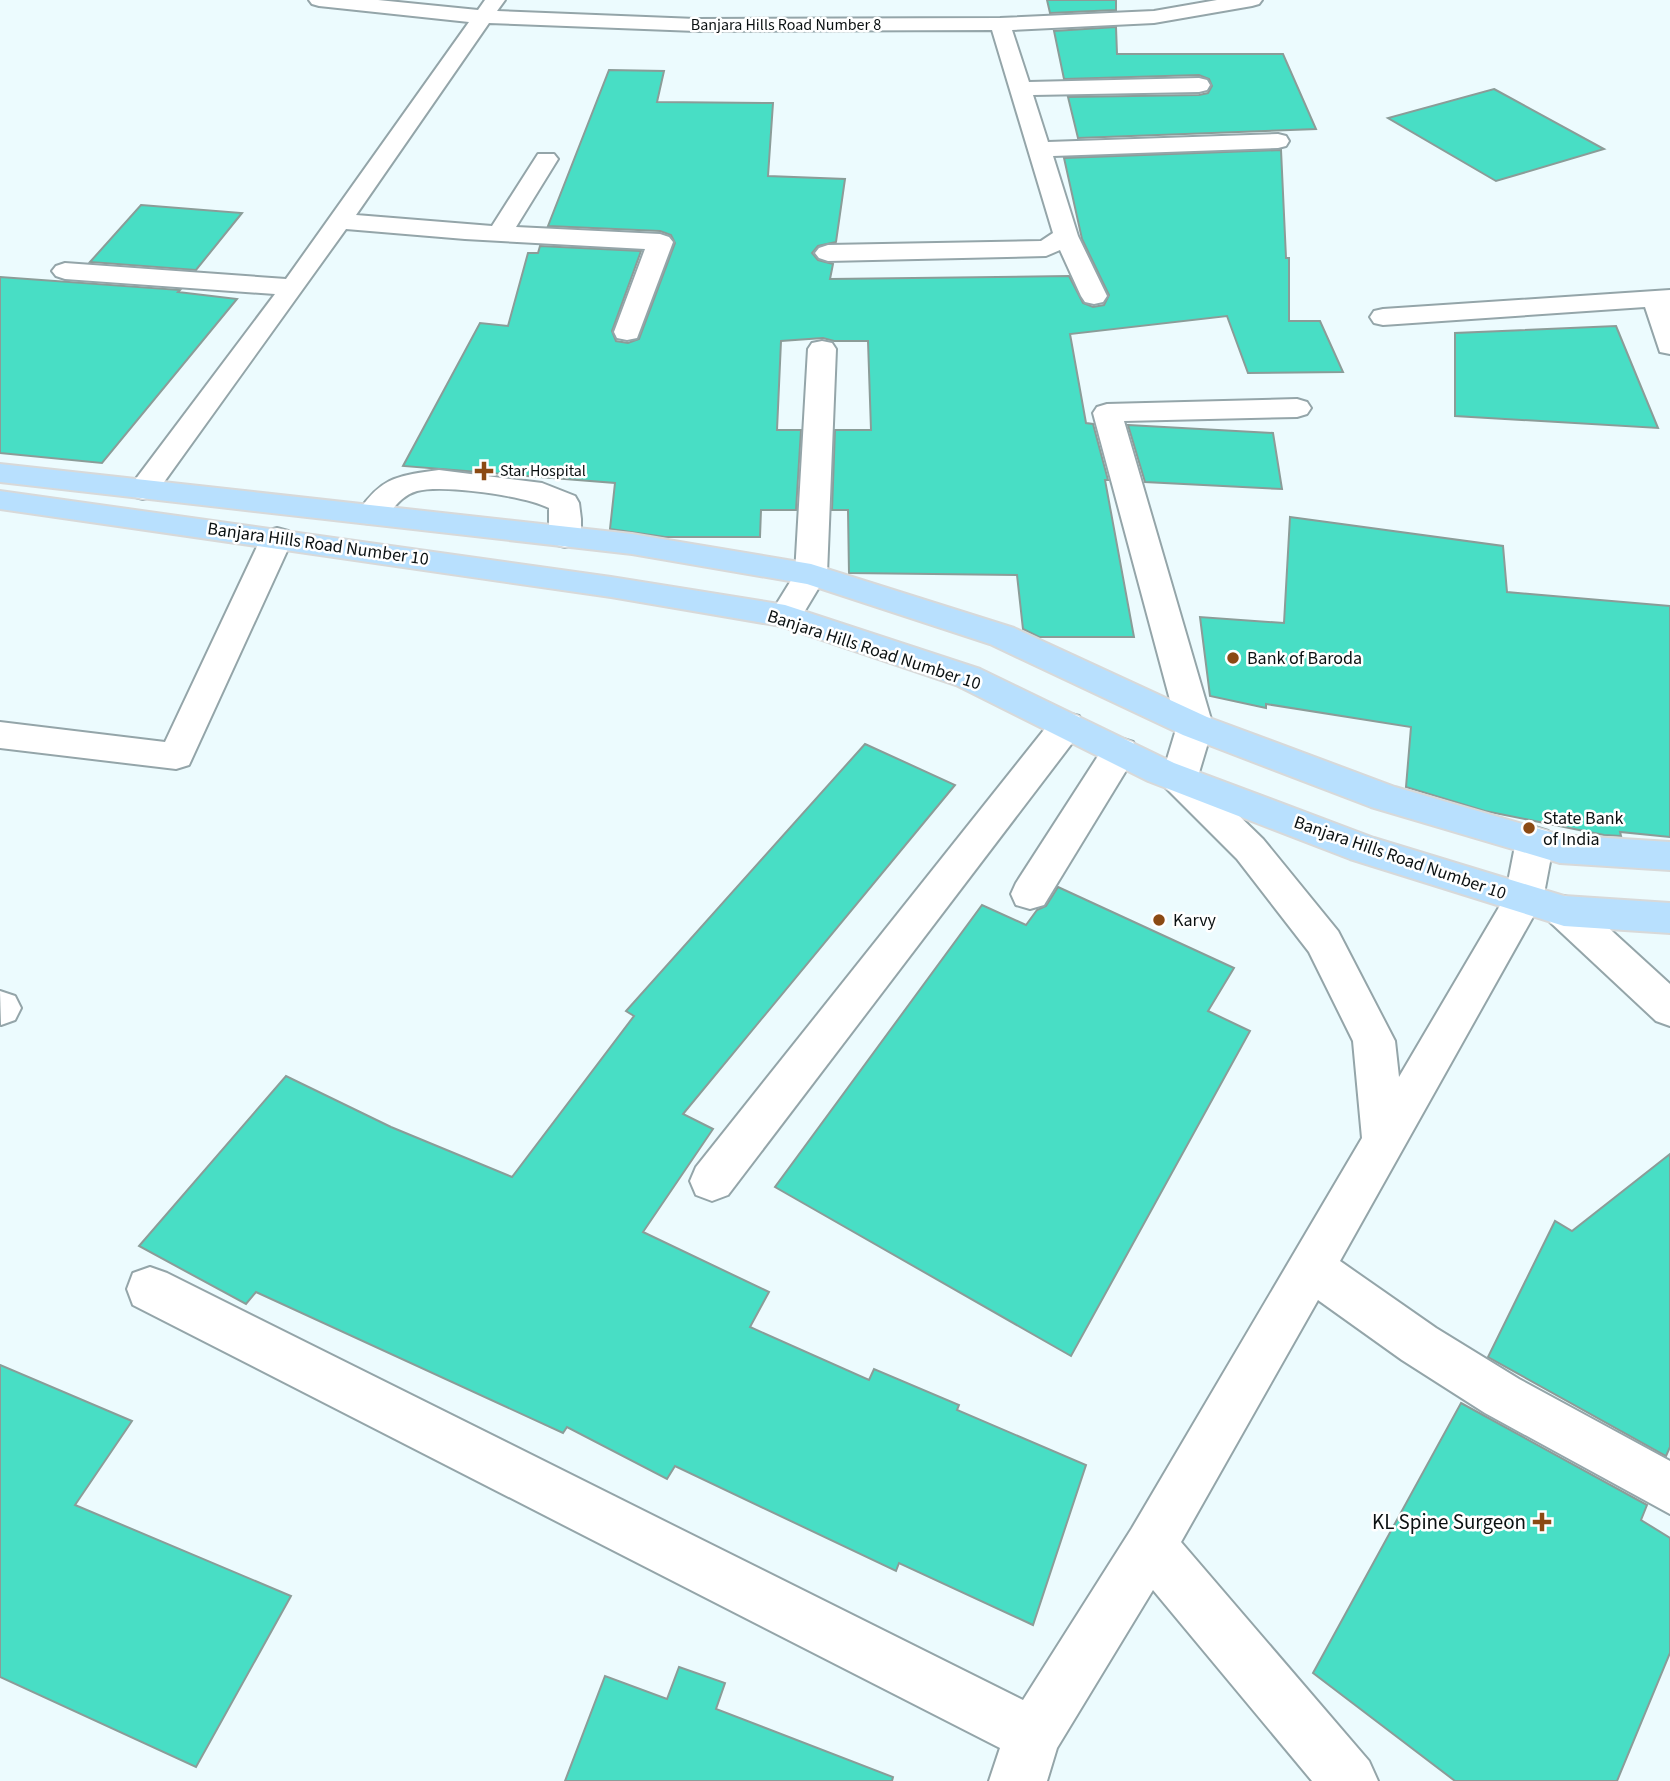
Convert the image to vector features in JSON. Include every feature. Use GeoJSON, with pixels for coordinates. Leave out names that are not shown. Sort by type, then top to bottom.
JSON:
{"type":"FeatureCollection","features":[{"type":"Feature","properties":{"kind":"main road","name":"Banjara Hills Road Number 10"},"geometry":{"type":"LineString","coordinates":[[0,473],[632,544],[811,574],[1002,636],[1195,726],[1384,797],[1560,849],[1670,856]]}},
{"type":"Feature","properties":{"kind":"main road","name":"Banjara Hills Road Number 10"},"geometry":{"type":"LineString","coordinates":[[0,500],[611,587],[785,616],[968,677],[1179,779],[1363,849],[1544,905],[1670,918]]}},
{"type":"Feature","properties":{"kind":"street","name":"Banjara Hills Road Number 8"},"geometry":{"type":"LineString","coordinates":[[319,0],[490,8],[696,25],[1000,24],[1154,17],[1252,0]]}},
{"type":"Feature","properties":{"kind":"street"},"geometry":{"type":"LineString","coordinates":[[886,3],[889,25]]}},
{"type":"Feature","properties":{"kind":"street"},"geometry":{"type":"LineString","coordinates":[[144,490],[293,287],[490,8]]}},
{"type":"Feature","properties":{"kind":"street"},"geometry":{"type":"LineString","coordinates":[[1000,24],[1066,236],[1094,296]]}},
{"type":"Feature","properties":{"kind":"street"},"geometry":{"type":"LineString","coordinates":[[1021,89],[1199,85]]}},
{"type":"Feature","properties":{"kind":"street"},"geometry":{"type":"LineString","coordinates":[[1040,149],[1278,141]]}},
{"type":"Feature","properties":{"kind":"street"},"geometry":{"type":"LineString","coordinates":[[504,235],[546,159]]}},
{"type":"Feature","properties":{"kind":"street"},"geometry":{"type":"LineString","coordinates":[[338,221],[504,235],[660,242],[627,332]]}},
{"type":"Feature","properties":{"kind":"street"},"geometry":{"type":"LineString","coordinates":[[828,253],[1046,248],[1066,236]]}},
{"type":"Feature","properties":{"kind":"street"},"geometry":{"type":"LineString","coordinates":[[65,271],[293,287]]}},
{"type":"Feature","properties":{"kind":"street"},"geometry":{"type":"LineString","coordinates":[[1383,317],[1663,298],[1670,346]]}},
{"type":"Feature","properties":{"kind":"street"},"geometry":{"type":"LineString","coordinates":[[785,616],[811,574],[822,349]]}},
{"type":"Feature","properties":{"kind":"street"},"geometry":{"type":"LineString","coordinates":[[1297,408],[1107,413],[1195,726],[1179,779],[1250,849],[1324,943],[1374,1041],[1384,1139]]}},
{"type":"Feature","properties":{"kind":"street"},"geometry":{"type":"LineString","coordinates":[[371,515],[388,493],[409,483],[439,479],[542,492],[564,503],[565,537]]}},
{"type":"Feature","properties":{"kind":"street"},"geometry":{"type":"LineString","coordinates":[[0,735],[176,756],[277,538]]}},
{"type":"Feature","properties":{"kind":"street"},"geometry":{"type":"LineString","coordinates":[[712,1181],[1067,725]]}},
{"type":"Feature","properties":{"kind":"street"},"geometry":{"type":"LineString","coordinates":[[1030,894],[1120,751]]}},
{"type":"Feature","properties":{"kind":"street"},"geometry":{"type":"LineString","coordinates":[[150,1289],[1025,1758],[1384,1139],[1544,905],[1535,841]]}},
{"type":"Feature","properties":{"kind":"street"},"geometry":{"type":"LineString","coordinates":[[1544,905],[1670,1009]]}},
{"type":"Feature","properties":{"kind":"street"},"geometry":{"type":"LineString","coordinates":[[1310,1267],[1419,1344],[1502,1396],[1670,1489]]}},
{"type":"Feature","properties":{"kind":"street"},"geometry":{"type":"LineString","coordinates":[[1150,1546],[1349,1781]]}},
{"type":"Feature","properties":{"kind":"building"},"geometry":{"type":"Polygon","coordinates":[[[1047,0],[1116,0],[1116,10],[1050,13],[1047,0]]]}},
{"type":"Feature","properties":{"kind":"building"},"geometry":{"type":"Polygon","coordinates":[[[1116,27],[1117,54],[1283,54],[1316,129],[1078,138],[1068,97],[1199,95],[1208,93],[1212,86],[1209,79],[1199,75],[1064,79],[1054,31],[1116,27]]]}},
{"type":"Feature","properties":{"kind":"building"},"geometry":{"type":"Polygon","coordinates":[[[609,70],[664,71],[657,102],[773,103],[768,176],[845,179],[836,242],[818,246],[812,253],[818,260],[833,264],[830,279],[1069,276],[1083,303],[1093,307],[1104,305],[1109,295],[1082,239],[1064,158],[1281,150],[1286,258],[1289,258],[1289,321],[1320,321],[1343,372],[1248,373],[1227,316],[1070,334],[1086,423],[1093,424],[1108,480],[1105,480],[1134,637],[1039,637],[1023,629],[1017,575],[849,573],[848,510],[832,510],[835,430],[871,430],[868,341],[834,341],[823,338],[781,341],[777,430],[801,430],[796,510],[761,510],[760,537],[665,537],[610,529],[615,483],[403,466],[480,323],[508,326],[528,253],[538,253],[540,246],[641,251],[612,331],[616,341],[628,343],[639,339],[675,243],[671,235],[660,231],[548,226],[609,70]]]}},
{"type":"Feature","properties":{"kind":"building"},"geometry":{"type":"Polygon","coordinates":[[[1494,89],[1604,149],[1496,181],[1388,118],[1494,89]]]}},
{"type":"Feature","properties":{"kind":"building"},"geometry":{"type":"Polygon","coordinates":[[[141,205],[242,213],[196,270],[90,262],[141,205]]]}},
{"type":"Feature","properties":{"kind":"building"},"geometry":{"type":"Polygon","coordinates":[[[0,277],[180,290],[178,292],[237,299],[102,463],[0,453],[0,277]]]}},
{"type":"Feature","properties":{"kind":"building"},"geometry":{"type":"Polygon","coordinates":[[[1616,326],[1658,428],[1455,416],[1455,333],[1616,326]]]}},
{"type":"Feature","properties":{"kind":"building"},"geometry":{"type":"Polygon","coordinates":[[[1128,425],[1273,433],[1282,489],[1145,482],[1128,425]]]}},
{"type":"Feature","properties":{"kind":"building"},"geometry":{"type":"Polygon","coordinates":[[[1290,517],[1503,546],[1507,592],[1670,606],[1670,837],[1620,832],[1621,836],[1604,835],[1485,811],[1406,787],[1411,727],[1266,704],[1266,708],[1210,696],[1200,617],[1284,623],[1290,517]]]}},
{"type":"Feature","properties":{"kind":"building"},"geometry":{"type":"Polygon","coordinates":[[[865,744],[955,785],[683,1114],[713,1129],[643,1232],[769,1292],[750,1327],[869,1380],[874,1369],[959,1405],[957,1410],[1086,1465],[1033,1625],[899,1563],[896,1571],[675,1466],[667,1479],[567,1427],[563,1433],[256,1292],[246,1304],[139,1246],[286,1076],[391,1127],[512,1177],[634,1016],[626,1011],[865,744]]]}},
{"type":"Feature","properties":{"kind":"building"},"geometry":{"type":"Polygon","coordinates":[[[1058,887],[1234,968],[1208,1011],[1250,1031],[1071,1356],[775,1187],[982,905],[1026,925],[1037,910],[1046,906],[1058,887]]]}},
{"type":"Feature","properties":{"kind":"building"},"geometry":{"type":"Polygon","coordinates":[[[1670,1154],[1670,1447],[1666,1456],[1488,1357],[1555,1221],[1572,1231],[1670,1154]]]}},
{"type":"Feature","properties":{"kind":"building"},"geometry":{"type":"Polygon","coordinates":[[[0,1365],[132,1421],[75,1505],[291,1596],[196,1767],[0,1677],[0,1365]]]}},
{"type":"Feature","properties":{"kind":"building"},"geometry":{"type":"Polygon","coordinates":[[[1461,1403],[1647,1505],[1641,1520],[1670,1538],[1670,1653],[1617,1781],[1455,1781],[1313,1673],[1461,1403]]]}},
{"type":"Feature","properties":{"kind":"building"},"geometry":{"type":"Polygon","coordinates":[[[679,1667],[725,1683],[716,1709],[893,1777],[892,1781],[565,1781],[605,1676],[667,1699],[679,1667]]]}},
{"type":"Feature","properties":{"kind":"place","name":"Star Hospital"},"geometry":{"type":"Point","coordinates":[484,471]}},
{"type":"Feature","properties":{"kind":"place","name":"Bank of Baroda"},"geometry":{"type":"Point","coordinates":[1233,658]}},
{"type":"Feature","properties":{"kind":"place","name":"State Bank of India"},"geometry":{"type":"Point","coordinates":[1529,828]}},
{"type":"Feature","properties":{"kind":"place","name":"Karvy"},"geometry":{"type":"Point","coordinates":[1159,920]}},
{"type":"Feature","properties":{"kind":"place","name":"KL Spine Surgeon"},"geometry":{"type":"Point","coordinates":[1542,1522]}}]}
